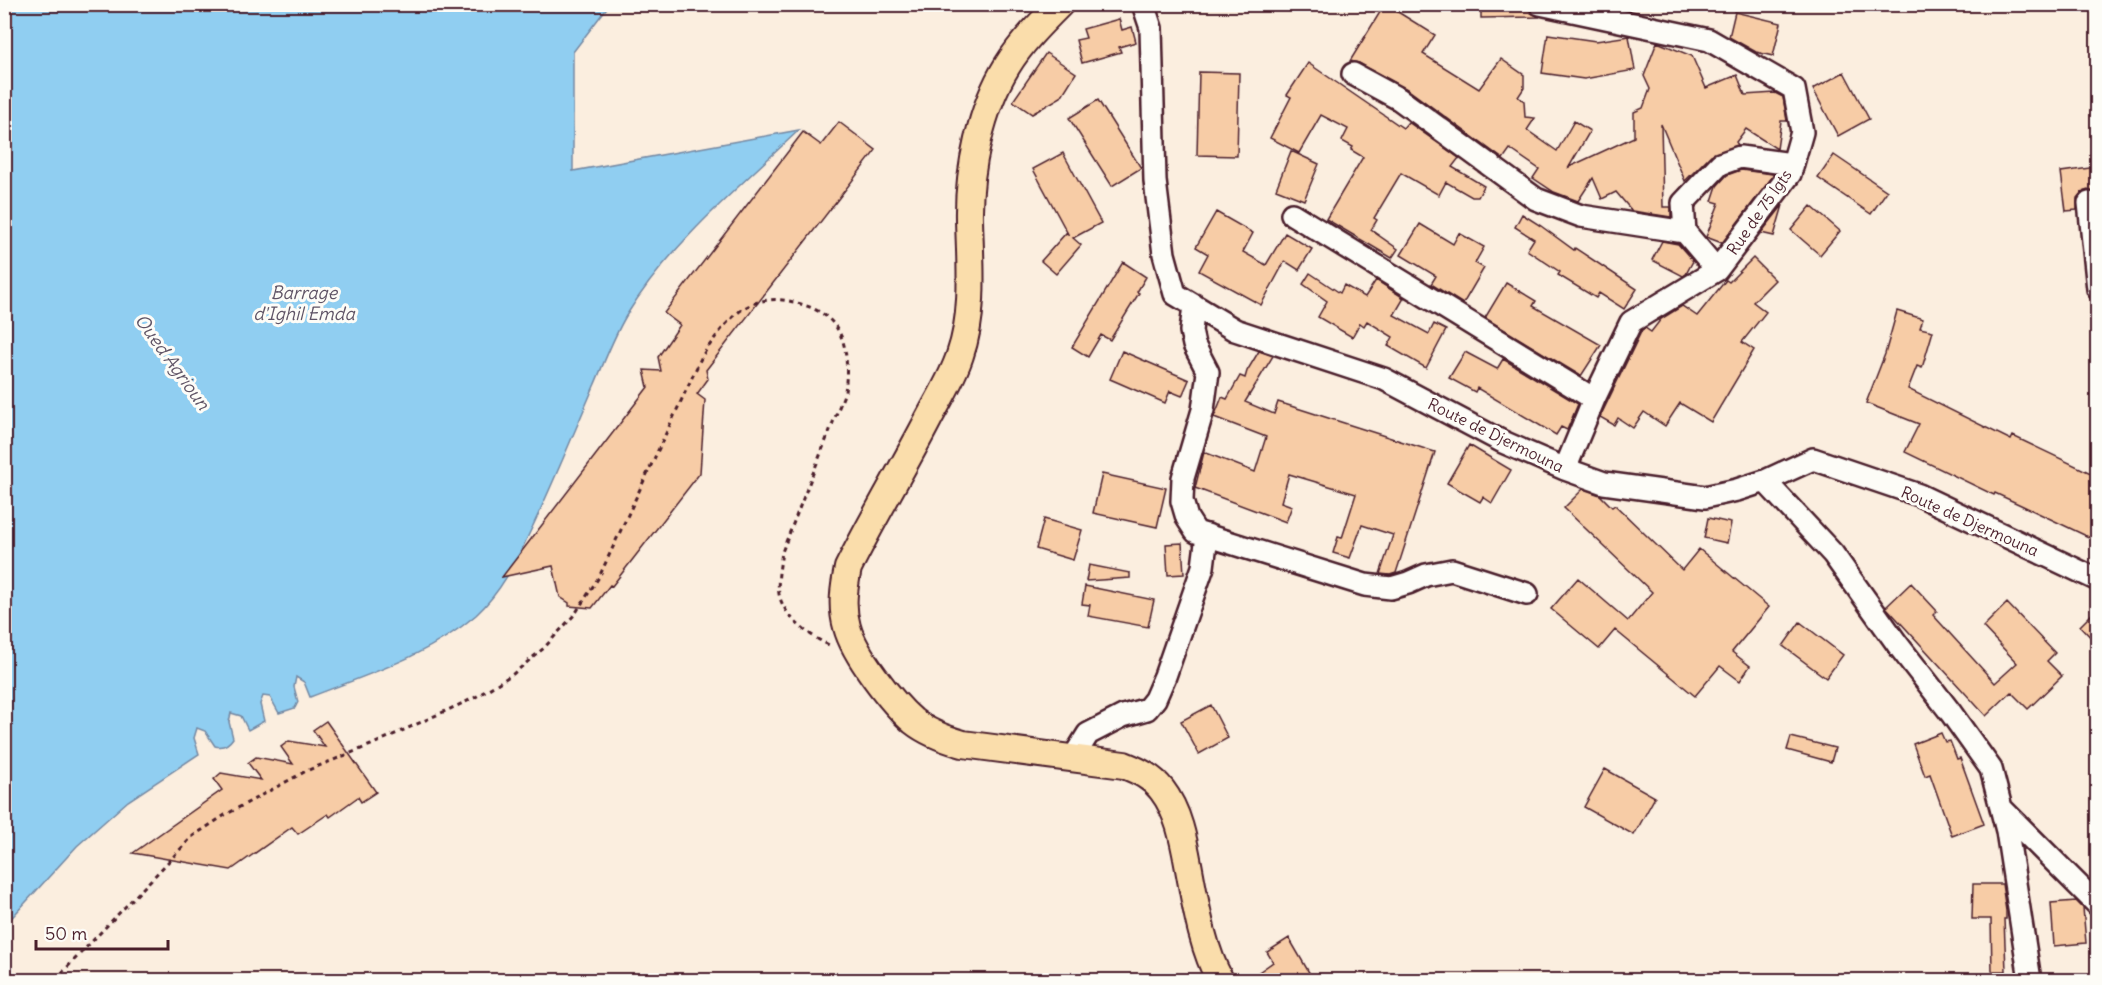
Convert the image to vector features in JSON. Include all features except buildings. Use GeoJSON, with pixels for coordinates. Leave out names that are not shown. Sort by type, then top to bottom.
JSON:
{"type":"FeatureCollection","features":[{"type":"Feature","properties":{"kind":"main road"},"geometry":{"type":"LineString","coordinates":[[1060,4],[1029,35],[1006,68],[985,114],[972,169],[969,215],[970,279],[967,324],[960,355],[946,387],[849,568],[843,595],[847,627],[859,654],[892,699],[914,721],[940,738],[963,744],[1124,765],[1144,772],[1162,790],[1175,815],[1212,966],[1220,981]]}},
{"type":"Feature","properties":{"kind":"street","name":"Route de Djermouna"},"geometry":{"type":"LineString","coordinates":[[1143,4],[1151,28],[1155,181],[1164,254],[1175,294],[1235,330],[1384,380],[1503,442],[1604,483],[1705,497],[1765,481],[1813,459],[1919,495],[2097,580]]}},
{"type":"Feature","properties":{"kind":"street","name":"Rue de 75 lgts"},"geometry":{"type":"LineString","coordinates":[[1540,4],[1709,40],[1794,89],[1802,132],[1790,174],[1718,270],[1631,322],[1594,399],[1565,469]]}},
{"type":"Feature","properties":{"kind":"street"},"geometry":{"type":"LineString","coordinates":[[1353,74],[1399,99],[1536,199],[1581,216],[1685,232]]}},
{"type":"Feature","properties":{"kind":"street"},"geometry":{"type":"LineString","coordinates":[[1718,270],[1685,232],[1683,203],[1720,164],[1740,157],[1792,164]]}},
{"type":"Feature","properties":{"kind":"street"},"geometry":{"type":"LineString","coordinates":[[2089,203],[2097,289]]}},
{"type":"Feature","properties":{"kind":"street"},"geometry":{"type":"LineString","coordinates":[[1292,214],[1594,399]]}},
{"type":"Feature","properties":{"kind":"street"},"geometry":{"type":"LineString","coordinates":[[1194,305],[1191,331],[1194,345],[1208,372],[1203,410],[1183,478],[1182,501],[1187,518],[1196,532],[1365,585],[1391,588],[1426,575],[1452,570],[1527,594]]}},
{"type":"Feature","properties":{"kind":"street"},"geometry":{"type":"LineString","coordinates":[[1765,481],[1833,554],[1991,769],[2007,831],[2030,981]]}},
{"type":"Feature","properties":{"kind":"street"},"geometry":{"type":"LineString","coordinates":[[1073,758],[1088,734],[1123,716],[1147,709],[1155,699],[1203,567],[1207,535]]}},
{"type":"Feature","properties":{"kind":"street"},"geometry":{"type":"LineString","coordinates":[[2001,809],[2097,906]]}},
{"type":"Feature","properties":{"kind":"path"},"geometry":{"type":"LineString","coordinates":[[55,981],[193,836],[225,815],[306,771],[371,745],[474,698],[513,674],[544,648],[575,614],[599,577],[702,357],[713,340],[737,314],[759,301],[789,300],[814,307],[834,323],[845,344],[848,366],[845,392],[782,552],[778,578],[780,596],[784,606],[799,625],[813,637],[831,646],[859,654]]}},
{"type":"Feature","properties":{"kind":"water","name":"Barrage d'Ighil Emda"},"geometry":{"type":"Polygon","coordinates":[[[5,5],[609,5],[573,52],[573,171],[799,130],[729,195],[684,241],[663,265],[626,316],[519,554],[500,587],[485,606],[458,629],[418,653],[310,697],[304,682],[296,677],[294,687],[298,702],[295,708],[279,713],[270,697],[263,696],[260,704],[264,721],[248,730],[241,716],[231,713],[229,722],[233,738],[226,745],[215,746],[205,731],[197,728],[194,738],[199,754],[128,801],[77,846],[5,925],[5,5]]]}},
{"type":"Feature","properties":{"kind":"water label","name":"Oued Agrioun"},"geometry":{"type":"Point","coordinates":[172,362]}}]}
